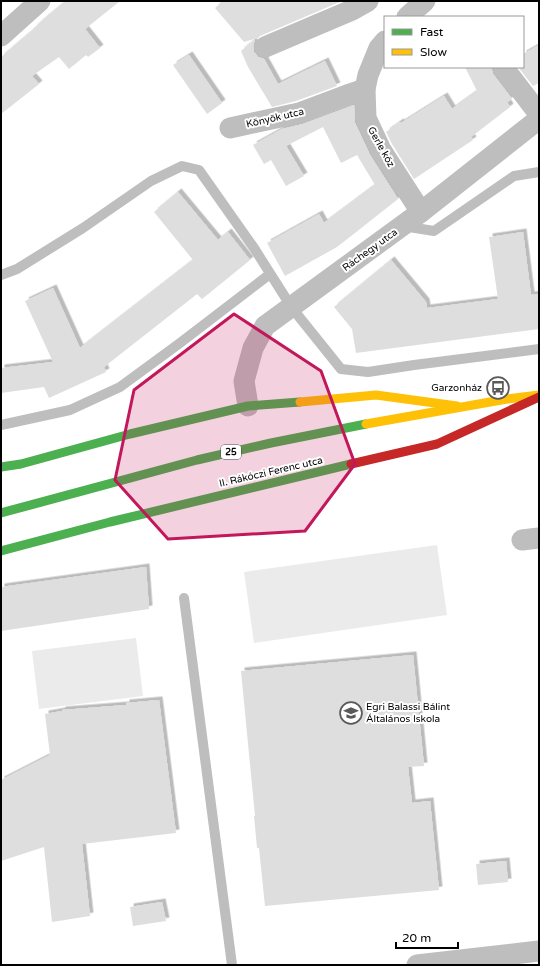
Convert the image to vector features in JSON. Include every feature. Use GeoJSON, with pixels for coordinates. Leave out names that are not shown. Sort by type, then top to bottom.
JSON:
{"type":"FeatureCollection","features":[{"type":"Feature","properties":{"kind":"main road","name":"II. Rákóczi Ferenc utca"},"geometry":{"type":"LineString","coordinates":[[1,467],[21,464],[130,434],[248,406],[376,395],[464,407]]}},
{"type":"Feature","properties":{"kind":"main road","name":"II. Rákóczi Ferenc utca"},"geometry":{"type":"LineString","coordinates":[[1,513],[197,460],[249,448],[349,427],[507,399],[539,396]]}},
{"type":"Feature","properties":{"kind":"main road","name":"II. Rákóczi Ferenc utca"},"geometry":{"type":"LineString","coordinates":[[1,551],[110,522],[437,444],[539,396]]}},
{"type":"Feature","properties":{"kind":"street"},"geometry":{"type":"LineString","coordinates":[[1,36],[40,1]]}},
{"type":"Feature","properties":{"kind":"street"},"geometry":{"type":"LineString","coordinates":[[265,47],[352,10],[368,1]]}},
{"type":"Feature","properties":{"kind":"street"},"geometry":{"type":"LineString","coordinates":[[409,16],[425,1]]}},
{"type":"Feature","properties":{"kind":"street"},"geometry":{"type":"LineString","coordinates":[[367,82],[379,48],[384,42]]}},
{"type":"Feature","properties":{"kind":"street"},"geometry":{"type":"LineString","coordinates":[[504,68],[539,114]]}},
{"type":"Feature","properties":{"kind":"street","name":"Könyök utca"},"geometry":{"type":"LineString","coordinates":[[230,128],[299,113],[347,95],[367,82]]}},
{"type":"Feature","properties":{"kind":"street","name":"Gerle köz"},"geometry":{"type":"LineString","coordinates":[[367,82],[366,118],[381,150],[422,212]]}},
{"type":"Feature","properties":{"kind":"street","name":"Ráchegy utca"},"geometry":{"type":"LineString","coordinates":[[248,406],[244,381],[253,348],[265,326],[292,308],[422,212],[539,119]]}},
{"type":"Feature","properties":{"kind":"street"},"geometry":{"type":"LineString","coordinates":[[417,965],[536,951]]}},
{"type":"Feature","properties":{"kind":"lane"},"geometry":{"type":"LineString","coordinates":[[1,274],[17,269],[83,228],[151,181],[182,166],[199,170],[254,248],[292,308],[341,369],[368,372],[539,349]]}},
{"type":"Feature","properties":{"kind":"lane"},"geometry":{"type":"LineString","coordinates":[[403,226],[434,231],[514,176],[539,172]]}},
{"type":"Feature","properties":{"kind":"lane"},"geometry":{"type":"LineString","coordinates":[[1,425],[70,410],[120,386],[180,343],[270,274]]}},
{"type":"Feature","properties":{"kind":"lane"},"geometry":{"type":"LineString","coordinates":[[184,598],[232,965]]}},
{"type":"Feature","properties":{"kind":"highlighted area"},"geometry":{"type":"Polygon","coordinates":[[[234,314],[321,371],[355,464],[305,531],[168,539],[115,480],[134,390],[234,314]]]}},
{"type":"Feature","properties":{"kind":"shaded area"},"geometry":{"type":"Polygon","coordinates":[[[437,545],[447,615],[254,643],[244,572],[437,545]]]}},
{"type":"Feature","properties":{"kind":"shaded area"},"geometry":{"type":"Polygon","coordinates":[[[136,638],[143,696],[39,709],[32,651],[136,638]]]}},
{"type":"Feature","properties":{"kind":"building"},"geometry":{"type":"Polygon","coordinates":[[[66,1],[120,1],[85,29],[100,48],[88,57],[86,55],[69,69],[59,57],[32,76],[39,84],[1,114],[1,57],[66,1]]]}},
{"type":"Feature","properties":{"kind":"building"},"geometry":{"type":"Polygon","coordinates":[[[223,1],[342,1],[258,38],[244,42],[215,8],[223,1]]]}},
{"type":"Feature","properties":{"kind":"building"},"geometry":{"type":"Polygon","coordinates":[[[255,39],[253,46],[254,52],[258,57],[264,59],[278,84],[325,61],[337,86],[296,101],[272,107],[248,67],[241,51],[255,39]]]}},
{"type":"Feature","properties":{"kind":"building"},"geometry":{"type":"Polygon","coordinates":[[[539,45],[539,83],[533,86],[519,68],[524,68],[524,53],[539,45]]]}},
{"type":"Feature","properties":{"kind":"building"},"geometry":{"type":"Polygon","coordinates":[[[189,55],[222,103],[207,114],[173,65],[189,55]]]}},
{"type":"Feature","properties":{"kind":"building"},"geometry":{"type":"Polygon","coordinates":[[[466,68],[491,68],[493,74],[512,99],[507,102],[510,107],[471,137],[473,140],[414,179],[386,132],[444,96],[452,109],[477,91],[466,68]]]}},
{"type":"Feature","properties":{"kind":"building"},"geometry":{"type":"Polygon","coordinates":[[[354,105],[355,123],[370,155],[398,199],[337,247],[285,276],[267,243],[319,214],[324,223],[375,185],[357,155],[341,163],[323,127],[286,146],[304,176],[286,186],[271,160],[264,164],[253,145],[282,129],[303,124],[354,105]]]}},
{"type":"Feature","properties":{"kind":"building"},"geometry":{"type":"Polygon","coordinates":[[[178,192],[218,240],[228,232],[250,260],[202,299],[197,294],[104,367],[106,372],[49,398],[44,387],[1,393],[1,368],[53,362],[25,301],[53,288],[80,348],[193,260],[154,212],[178,192]]]}},
{"type":"Feature","properties":{"kind":"building"},"geometry":{"type":"Polygon","coordinates":[[[523,232],[531,295],[539,294],[539,329],[356,353],[352,329],[334,307],[391,260],[426,302],[427,308],[498,299],[489,237],[523,232]]]}},
{"type":"Feature","properties":{"kind":"building"},"geometry":{"type":"Polygon","coordinates":[[[146,567],[149,609],[1,631],[1,587],[146,567]]]}},
{"type":"Feature","properties":{"kind":"building"},"geometry":{"type":"Polygon","coordinates":[[[413,655],[424,766],[408,767],[412,803],[430,801],[439,890],[265,906],[259,848],[257,848],[241,671],[413,655]]]}},
{"type":"Feature","properties":{"kind":"building"},"geometry":{"type":"Polygon","coordinates":[[[159,700],[176,833],[82,844],[90,916],[52,922],[44,847],[1,861],[1,780],[50,755],[45,714],[62,710],[126,705],[126,703],[159,700]]]}},
{"type":"Feature","properties":{"kind":"building"},"geometry":{"type":"Polygon","coordinates":[[[506,861],[508,882],[478,885],[476,864],[506,861]]]}},
{"type":"Feature","properties":{"kind":"building"},"geometry":{"type":"Polygon","coordinates":[[[162,902],[166,921],[133,926],[130,907],[162,902]]]}},
{"type":"Feature","properties":{"kind":"traffic: fast"},"geometry":{"type":"LineString","coordinates":[[1,467],[21,464],[130,434],[248,406],[300,402]]}},
{"type":"Feature","properties":{"kind":"traffic: fast"},"geometry":{"type":"LineString","coordinates":[[1,513],[197,460],[271,443],[366,424]]}},
{"type":"Feature","properties":{"kind":"traffic: fast"},"geometry":{"type":"LineString","coordinates":[[1,551],[110,522],[351,464]]}},
{"type":"Feature","properties":{"kind":"traffic: slow"},"geometry":{"type":"LineString","coordinates":[[300,402],[376,395],[457,406]]}},
{"type":"Feature","properties":{"kind":"traffic: slow"},"geometry":{"type":"LineString","coordinates":[[366,424],[507,399],[539,395]]}},
{"type":"Feature","properties":{"kind":"traffic: jam"},"geometry":{"type":"LineString","coordinates":[[351,464],[437,444],[539,397]]}},
{"type":"Feature","properties":{"kind":"place","name":"Garzonház"},"geometry":{"type":"Point","coordinates":[498,388]}},
{"type":"Feature","properties":{"kind":"place","name":"Egri Balassi Bálint Általános Iskola"},"geometry":{"type":"Point","coordinates":[351,713]}}]}
